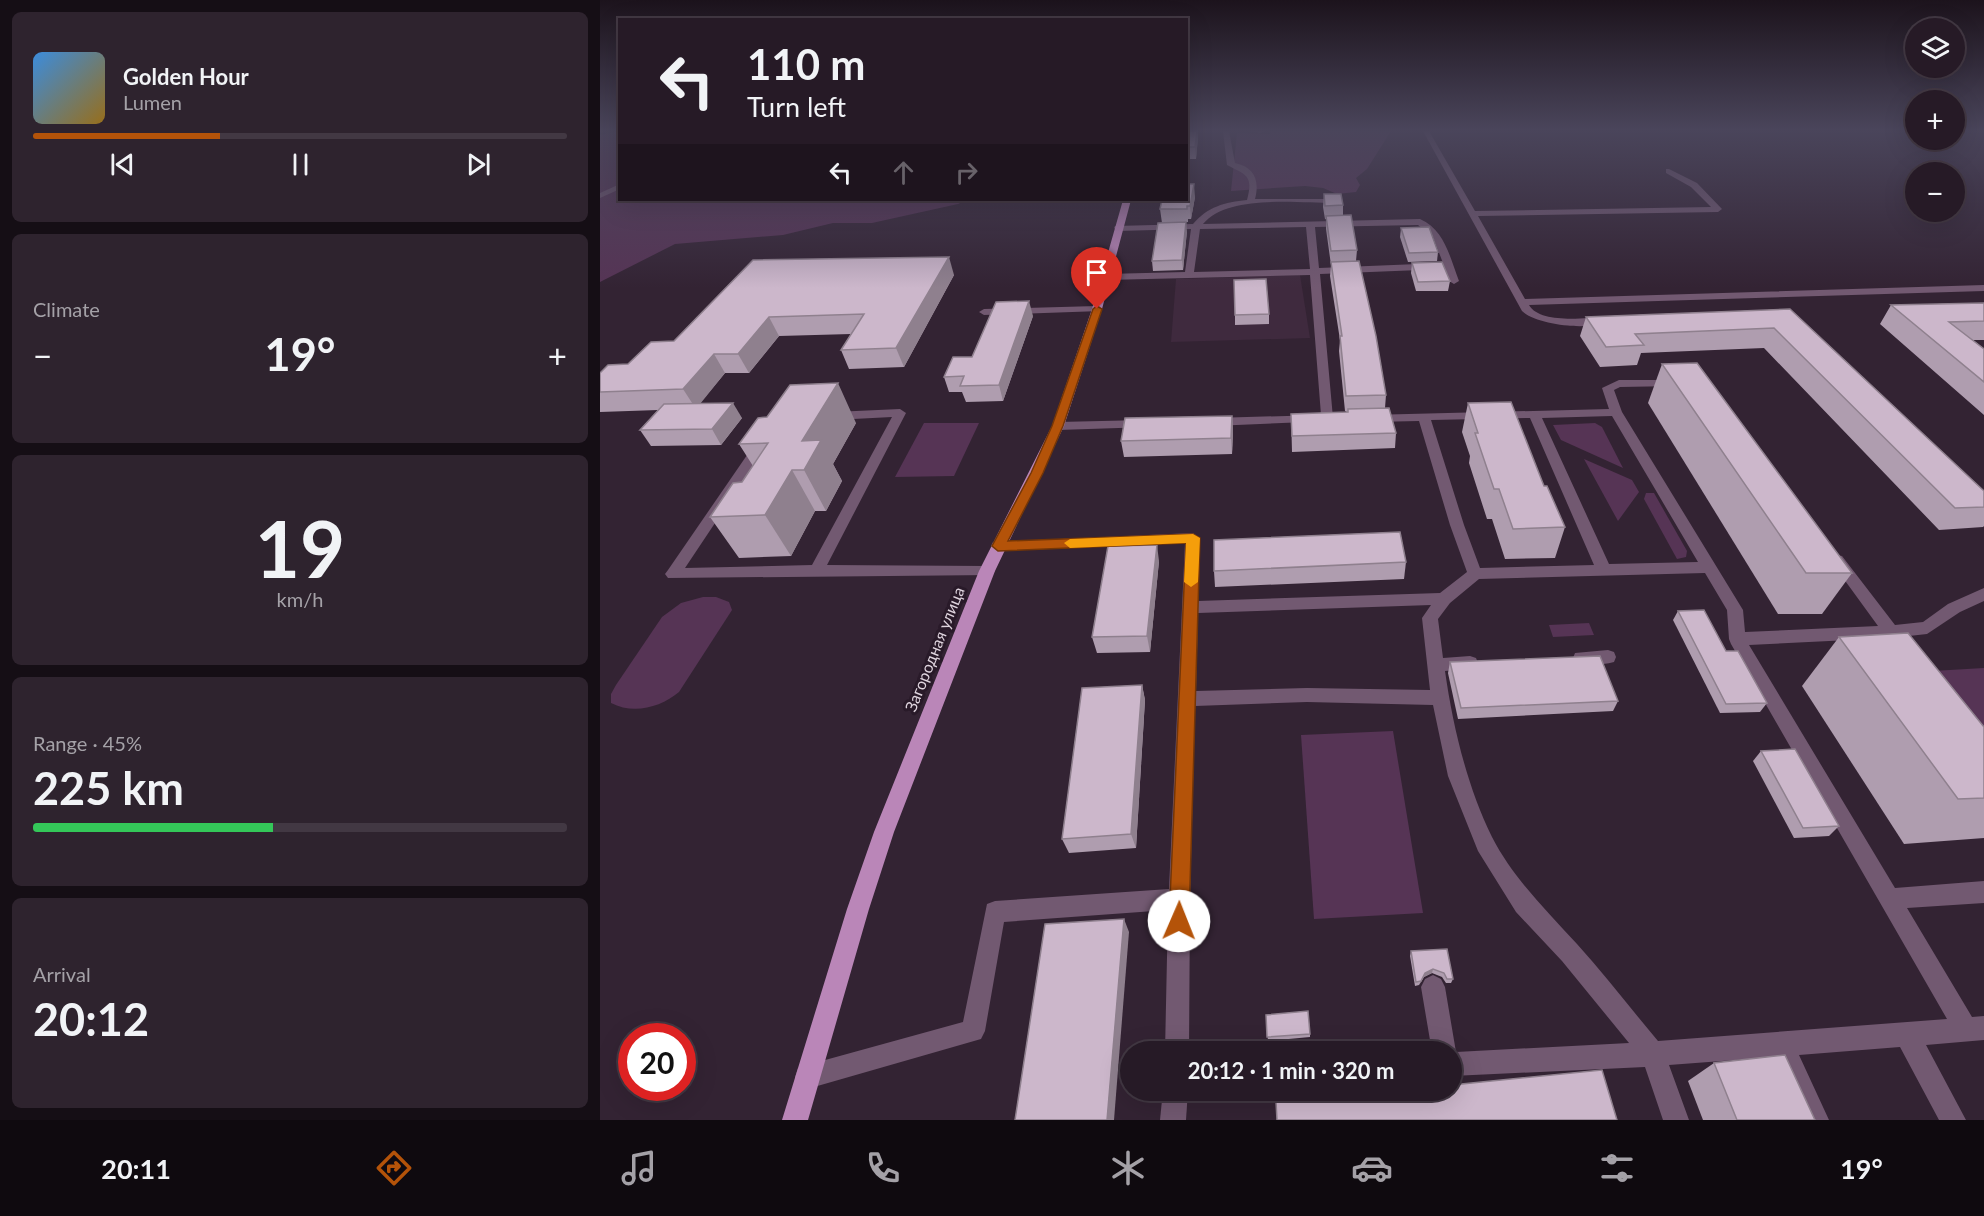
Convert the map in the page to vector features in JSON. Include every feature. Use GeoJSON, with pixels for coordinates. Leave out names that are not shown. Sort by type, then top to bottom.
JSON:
{"type":"FeatureCollection","features":[{"type":"Feature","properties":{"kind":"main road","name":"Загородная улица"},"geometry":{"type":"LineString","coordinates":[[795,1120],[884,832],[987,571],[1037,473],[1058,426],[1097,309],[1127,201]]}},
{"type":"Feature","properties":{"kind":"lane"},"geometry":{"type":"LineString","coordinates":[[1251,202],[1255,183]]}},
{"type":"Feature","properties":{"kind":"lane"},"geometry":{"type":"LineString","coordinates":[[1455,183],[1527,311],[1534,316],[1546,319],[1620,319]]}},
{"type":"Feature","properties":{"kind":"lane"},"geometry":{"type":"LineString","coordinates":[[1472,213],[1718,209],[1691,183]]}},
{"type":"Feature","properties":{"kind":"lane"},"geometry":{"type":"LineString","coordinates":[[600,196],[618,187]]}},
{"type":"Feature","properties":{"kind":"lane"},"geometry":{"type":"LineString","coordinates":[[1190,276],[1196,226],[1202,217],[1212,210],[1225,205],[1251,202],[1334,201]]}},
{"type":"Feature","properties":{"kind":"lane"},"geometry":{"type":"LineString","coordinates":[[1118,228],[1420,222],[1437,236],[1454,281]]}},
{"type":"Feature","properties":{"kind":"lane"},"geometry":{"type":"LineString","coordinates":[[1200,422],[1332,418],[1310,224]]}},
{"type":"Feature","properties":{"kind":"lane"},"geometry":{"type":"LineString","coordinates":[[1106,277],[1449,266]]}},
{"type":"Feature","properties":{"kind":"lane"},"geometry":{"type":"LineString","coordinates":[[1522,302],[1984,288]]}},
{"type":"Feature","properties":{"kind":"lane"},"geometry":{"type":"LineString","coordinates":[[984,312],[1097,309]]}},
{"type":"Feature","properties":{"kind":"lane"},"geometry":{"type":"LineString","coordinates":[[1687,383],[1619,384],[1608,388],[1616,412],[1735,610],[1737,639],[1889,899],[1975,1029]]}},
{"type":"Feature","properties":{"kind":"lane"},"geometry":{"type":"LineString","coordinates":[[1359,418],[1616,412]]}},
{"type":"Feature","properties":{"kind":"lane"},"geometry":{"type":"LineString","coordinates":[[816,416],[900,413],[817,570]]}},
{"type":"Feature","properties":{"kind":"lane"},"geometry":{"type":"LineString","coordinates":[[1534,414],[1604,570]]}},
{"type":"Feature","properties":{"kind":"lane"},"geometry":{"type":"LineString","coordinates":[[1424,416],[1457,525],[1475,574]]}},
{"type":"Feature","properties":{"kind":"lane"},"geometry":{"type":"LineString","coordinates":[[1058,426],[1154,424]]}},
{"type":"Feature","properties":{"kind":"lane"},"geometry":{"type":"LineString","coordinates":[[767,437],[673,574],[817,570],[987,571]]}},
{"type":"Feature","properties":{"kind":"lane"},"geometry":{"type":"LineString","coordinates":[[998,546],[1193,538],[1179,899],[1178,1041]]}},
{"type":"Feature","properties":{"kind":"lane"},"geometry":{"type":"LineString","coordinates":[[1828,548],[1891,632]]}},
{"type":"Feature","properties":{"kind":"lane"},"geometry":{"type":"LineString","coordinates":[[1676,1120],[1653,1054],[1570,953],[1524,904],[1485,844],[1458,776],[1440,698],[1430,618],[1444,599],[1475,574],[1709,567]]}},
{"type":"Feature","properties":{"kind":"lane"},"geometry":{"type":"LineString","coordinates":[[1737,639],[1891,632],[1927,628],[1954,608],[1984,594]]}},
{"type":"Feature","properties":{"kind":"lane"},"geometry":{"type":"LineString","coordinates":[[1190,607],[1444,599]]}},
{"type":"Feature","properties":{"kind":"lane"},"geometry":{"type":"LineString","coordinates":[[1565,659],[1608,657]]}},
{"type":"Feature","properties":{"kind":"lane"},"geometry":{"type":"LineString","coordinates":[[1437,665],[1489,662]]}},
{"type":"Feature","properties":{"kind":"lane"},"geometry":{"type":"LineString","coordinates":[[1188,699],[1306,695],[1440,698]]}},
{"type":"Feature","properties":{"kind":"lane"},"geometry":{"type":"LineString","coordinates":[[1889,899],[1984,892]]}},
{"type":"Feature","properties":{"kind":"lane"},"geometry":{"type":"LineString","coordinates":[[807,1077],[973,1030],[995,912],[1179,899]]}},
{"type":"Feature","properties":{"kind":"lane"},"geometry":{"type":"LineString","coordinates":[[1433,987],[1442,1041]]}},
{"type":"Feature","properties":{"kind":"lane"},"geometry":{"type":"LineString","coordinates":[[1462,1064],[1653,1054],[1975,1029]]}},
{"type":"Feature","properties":{"kind":"lane"},"geometry":{"type":"LineString","coordinates":[[1906,1033],[1953,1120]]}},
{"type":"Feature","properties":{"kind":"lane"},"geometry":{"type":"LineString","coordinates":[[1782,1044],[1816,1120]]}},
{"type":"Feature","properties":{"kind":"lane"},"geometry":{"type":"LineString","coordinates":[[1173,1120],[1175,1101]]}},
{"type":"Feature","properties":{"kind":"shaded area"},"geometry":{"type":"Polygon","coordinates":[[[600,183],[618,183],[618,201],[965,201],[872,223],[833,223],[783,235],[675,244],[600,282],[600,183]]]}},
{"type":"Feature","properties":{"kind":"shaded area"},"geometry":{"type":"Polygon","coordinates":[[[1232,183],[1360,185],[1356,192],[1337,194],[1323,188],[1305,186],[1231,191],[1232,183]]]}},
{"type":"Feature","properties":{"kind":"shaded area"},"geometry":{"type":"Polygon","coordinates":[[[1300,275],[1310,338],[1171,342],[1176,279],[1300,275]]]}},
{"type":"Feature","properties":{"kind":"shaded area"},"geometry":{"type":"Polygon","coordinates":[[[924,423],[979,423],[954,476],[895,477],[924,423]]]}},
{"type":"Feature","properties":{"kind":"shaded area"},"geometry":{"type":"Polygon","coordinates":[[[1595,423],[1602,427],[1623,468],[1561,440],[1553,425],[1595,423]]]}},
{"type":"Feature","properties":{"kind":"shaded area"},"geometry":{"type":"Polygon","coordinates":[[[1584,459],[1632,480],[1639,492],[1618,521],[1584,459]]]}},
{"type":"Feature","properties":{"kind":"shaded area"},"geometry":{"type":"Polygon","coordinates":[[[1646,493],[1654,493],[1687,551],[1686,557],[1677,559],[1644,499],[1646,493]]]}},
{"type":"Feature","properties":{"kind":"shaded area"},"geometry":{"type":"Polygon","coordinates":[[[703,597],[716,597],[729,602],[732,610],[679,692],[664,702],[647,708],[620,707],[611,703],[611,694],[616,685],[662,617],[681,603],[703,597]]]}},
{"type":"Feature","properties":{"kind":"shaded area"},"geometry":{"type":"Polygon","coordinates":[[[1589,623],[1594,635],[1553,637],[1549,625],[1589,623]]]}},
{"type":"Feature","properties":{"kind":"shaded area"},"geometry":{"type":"Polygon","coordinates":[[[1984,668],[1984,755],[1881,674],[1984,668]]]}},
{"type":"Feature","properties":{"kind":"shaded area"},"geometry":{"type":"Polygon","coordinates":[[[1393,731],[1423,913],[1314,919],[1301,735],[1393,731]]]}},
{"type":"Feature","properties":{"kind":"building"},"geometry":{"type":"Polygon","coordinates":[[[1188,184],[1194,184],[1190,206],[1187,206],[1187,209],[1160,209],[1162,201],[1188,201],[1188,184]]]}},
{"type":"Feature","properties":{"kind":"building"},"geometry":{"type":"Polygon","coordinates":[[[1324,194],[1341,194],[1343,205],[1325,206],[1324,194]]]}},
{"type":"Feature","properties":{"kind":"building"},"geometry":{"type":"Polygon","coordinates":[[[1351,215],[1357,250],[1331,251],[1326,216],[1351,215]]]}},
{"type":"Feature","properties":{"kind":"building"},"geometry":{"type":"Polygon","coordinates":[[[1186,222],[1182,260],[1152,261],[1158,223],[1186,222]]]}},
{"type":"Feature","properties":{"kind":"building"},"geometry":{"type":"Polygon","coordinates":[[[1429,227],[1438,252],[1409,253],[1401,228],[1429,227]]]}},
{"type":"Feature","properties":{"kind":"building"},"geometry":{"type":"Polygon","coordinates":[[[949,257],[896,348],[841,350],[864,314],[769,317],[738,354],[714,354],[683,389],[600,392],[600,373],[608,365],[628,364],[651,342],[674,341],[753,260],[949,257]]]}},
{"type":"Feature","properties":{"kind":"building"},"geometry":{"type":"Polygon","coordinates":[[[1359,261],[1376,336],[1386,395],[1346,396],[1340,336],[1342,336],[1331,262],[1359,261]]]}},
{"type":"Feature","properties":{"kind":"building"},"geometry":{"type":"Polygon","coordinates":[[[1442,262],[1450,281],[1418,282],[1412,263],[1442,262]]]}},
{"type":"Feature","properties":{"kind":"building"},"geometry":{"type":"Polygon","coordinates":[[[1266,279],[1269,314],[1235,315],[1234,280],[1266,279]]]}},
{"type":"Feature","properties":{"kind":"building"},"geometry":{"type":"Polygon","coordinates":[[[1029,301],[999,385],[960,386],[964,376],[944,377],[953,357],[972,357],[996,302],[1029,301]]]}},
{"type":"Feature","properties":{"kind":"building"},"geometry":{"type":"Polygon","coordinates":[[[1984,303],[1984,321],[1949,322],[1984,349],[1984,382],[1891,305],[1984,303]]]}},
{"type":"Feature","properties":{"kind":"building"},"geometry":{"type":"Polygon","coordinates":[[[1790,309],[1984,491],[1984,507],[1955,508],[1774,328],[1635,334],[1644,345],[1606,347],[1586,317],[1790,309]]]}},
{"type":"Feature","properties":{"kind":"building"},"geometry":{"type":"Polygon","coordinates":[[[1697,363],[1852,573],[1806,573],[1662,364],[1697,363]]]}},
{"type":"Feature","properties":{"kind":"building"},"geometry":{"type":"Polygon","coordinates":[[[838,383],[802,441],[821,440],[804,470],[792,470],[765,515],[710,517],[733,483],[742,482],[768,443],[739,444],[758,418],[767,417],[790,385],[838,383]]]}},
{"type":"Feature","properties":{"kind":"building"},"geometry":{"type":"Polygon","coordinates":[[[1511,402],[1544,486],[1547,486],[1565,527],[1513,529],[1499,489],[1494,489],[1475,433],[1478,433],[1468,403],[1511,402]]]}},
{"type":"Feature","properties":{"kind":"building"},"geometry":{"type":"Polygon","coordinates":[[[733,403],[712,429],[640,430],[664,404],[733,403]]]}},
{"type":"Feature","properties":{"kind":"building"},"geometry":{"type":"Polygon","coordinates":[[[1389,408],[1396,433],[1292,436],[1291,414],[1389,408]]]}},
{"type":"Feature","properties":{"kind":"building"},"geometry":{"type":"Polygon","coordinates":[[[1232,416],[1231,438],[1121,441],[1125,418],[1232,416]]]}},
{"type":"Feature","properties":{"kind":"building"},"geometry":{"type":"Polygon","coordinates":[[[1400,532],[1406,562],[1214,571],[1214,540],[1400,532]]]}},
{"type":"Feature","properties":{"kind":"building"},"geometry":{"type":"Polygon","coordinates":[[[1157,545],[1147,636],[1092,637],[1108,546],[1157,545]]]}},
{"type":"Feature","properties":{"kind":"building"},"geometry":{"type":"Polygon","coordinates":[[[1704,610],[1726,651],[1738,651],[1767,703],[1726,704],[1678,611],[1704,610]]]}},
{"type":"Feature","properties":{"kind":"building"},"geometry":{"type":"Polygon","coordinates":[[[1908,633],[1984,727],[1984,798],[1958,799],[1839,637],[1908,633]]]}},
{"type":"Feature","properties":{"kind":"building"},"geometry":{"type":"Polygon","coordinates":[[[1600,656],[1618,701],[1461,708],[1450,662],[1600,656]]]}},
{"type":"Feature","properties":{"kind":"building"},"geometry":{"type":"Polygon","coordinates":[[[1142,685],[1131,834],[1062,839],[1082,688],[1142,685]]]}},
{"type":"Feature","properties":{"kind":"building"},"geometry":{"type":"Polygon","coordinates":[[[1795,749],[1839,826],[1803,828],[1761,751],[1795,749]]]}},
{"type":"Feature","properties":{"kind":"building"},"geometry":{"type":"Polygon","coordinates":[[[1124,919],[1107,1120],[1015,1120],[1045,924],[1124,919]]]}},
{"type":"Feature","properties":{"kind":"building"},"geometry":{"type":"Polygon","coordinates":[[[1447,949],[1453,979],[1447,979],[1444,973],[1433,969],[1425,973],[1421,981],[1416,982],[1411,951],[1447,949]]]}},
{"type":"Feature","properties":{"kind":"building"},"geometry":{"type":"Polygon","coordinates":[[[1308,1011],[1310,1034],[1267,1037],[1266,1015],[1308,1011]]]}},
{"type":"Feature","properties":{"kind":"building"},"geometry":{"type":"Polygon","coordinates":[[[1785,1055],[1815,1120],[1737,1120],[1714,1063],[1785,1055]]]}},
{"type":"Feature","properties":{"kind":"building"},"geometry":{"type":"Polygon","coordinates":[[[1602,1070],[1617,1120],[1277,1120],[1276,1102],[1462,1101],[1462,1084],[1602,1070]]]}},
{"type":"Feature","properties":{"kind":"slow traffic"},"geometry":{"type":"LineString","coordinates":[[1070,543],[1193,538],[1191,582]]}},
{"type":"Feature","properties":{"kind":"route"},"geometry":{"type":"LineString","coordinates":[[1097,309],[1058,426],[1037,473],[998,546],[1193,538],[1179,921]]}}]}
